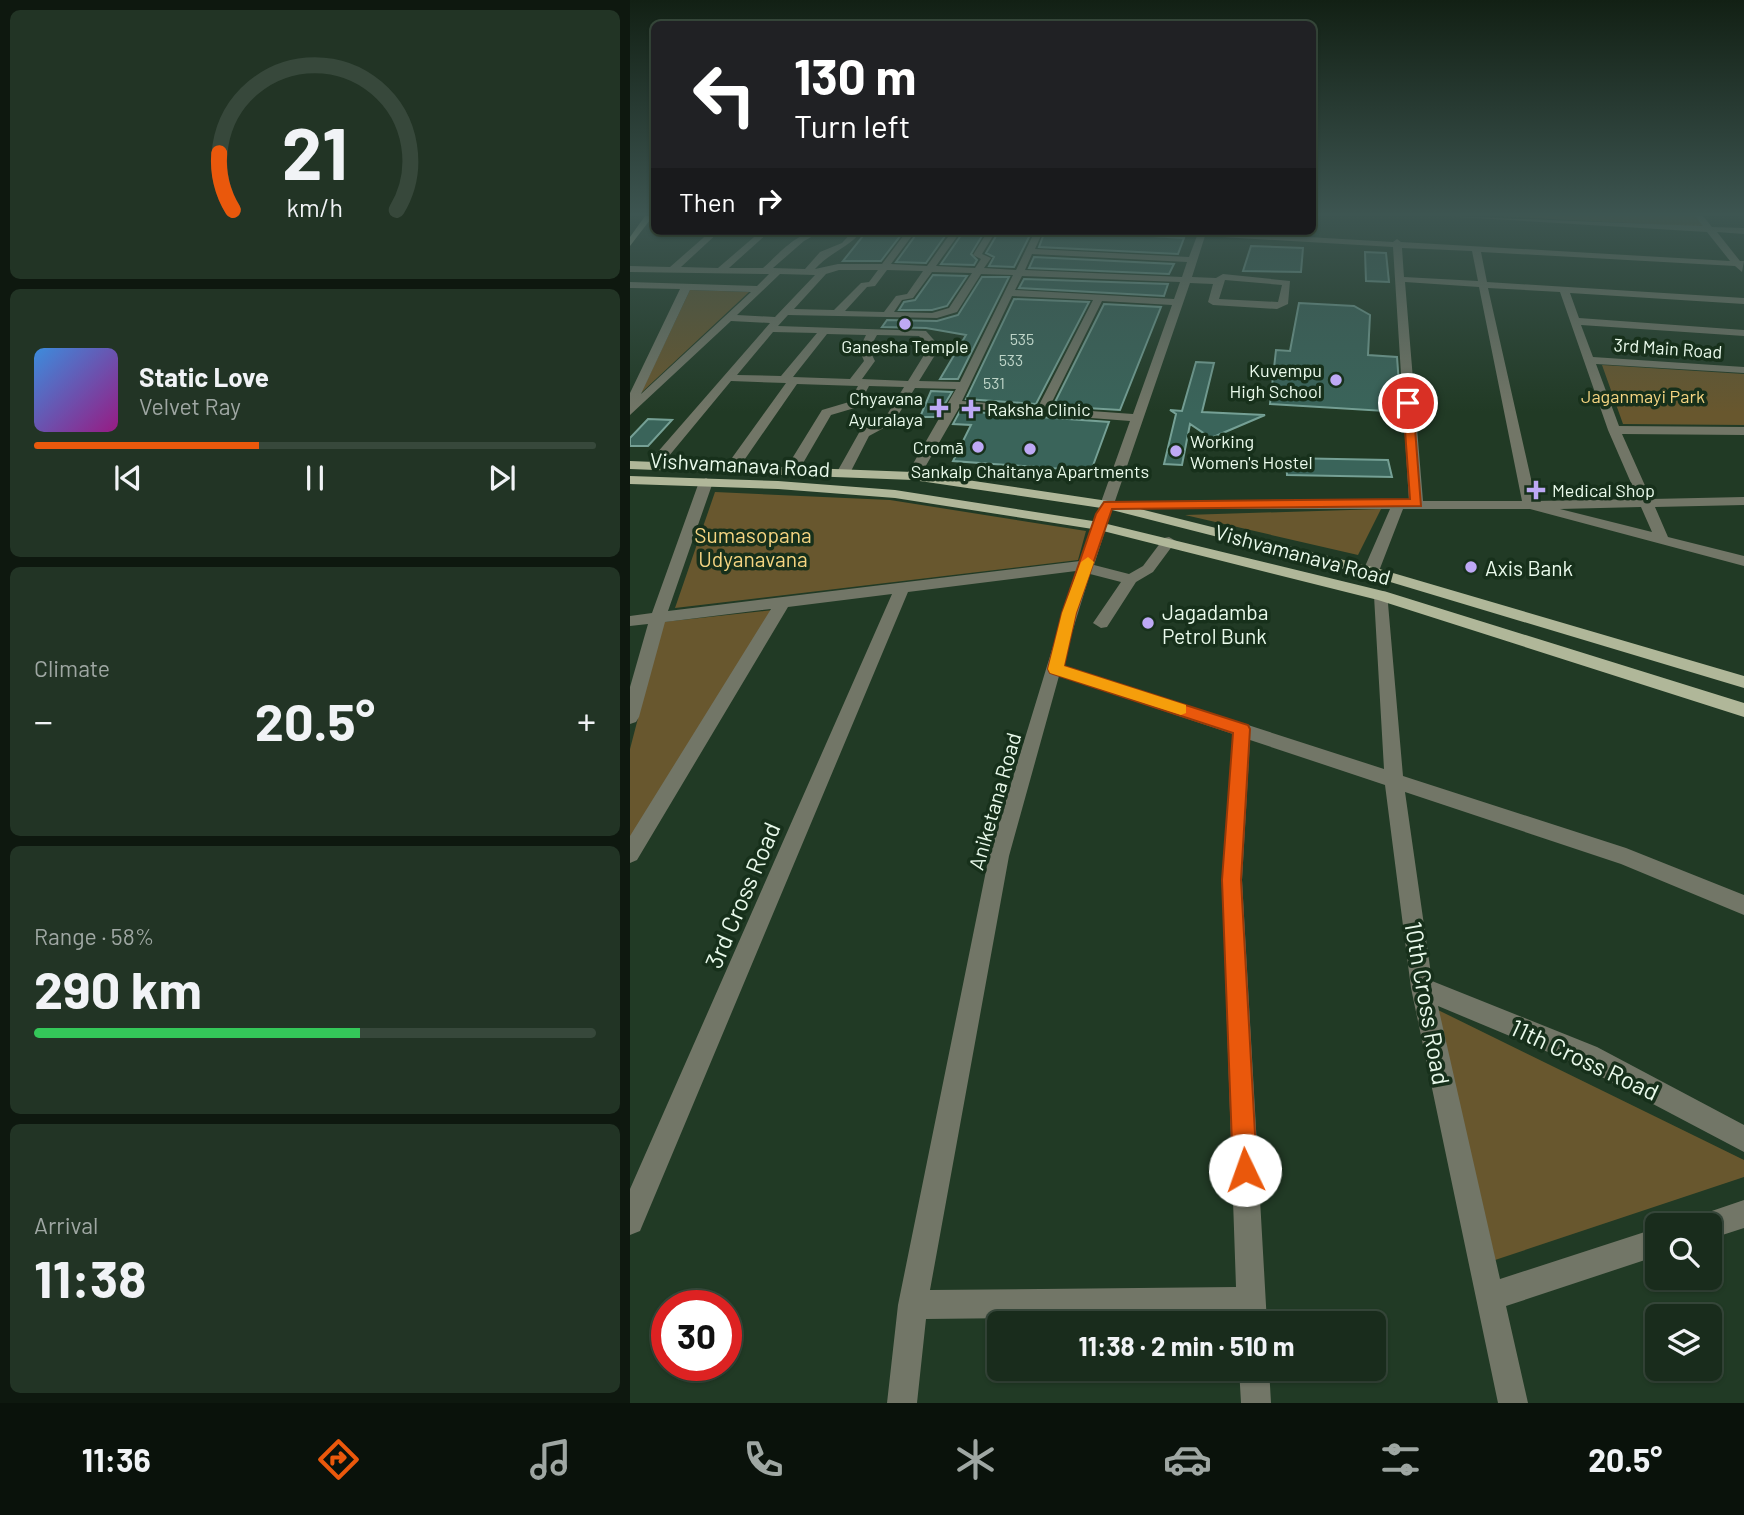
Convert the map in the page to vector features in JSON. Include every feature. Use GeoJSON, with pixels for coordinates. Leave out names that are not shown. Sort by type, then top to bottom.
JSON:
{"type":"FeatureCollection","features":[{"type":"Feature","properties":{"kind":"main road","name":"Vishvamanava Road"},"geometry":{"type":"LineString","coordinates":[[630,465],[913,476],[1108,505],[1371,571],[1744,681]]}},
{"type":"Feature","properties":{"kind":"main road","name":"Vishvamanava Road"},"geometry":{"type":"LineString","coordinates":[[630,481],[706,482],[895,495],[1099,526],[1169,541],[1382,597],[1744,710]]}},
{"type":"Feature","properties":{"kind":"street"},"geometry":{"type":"LineString","coordinates":[[630,411],[767,281]]}},
{"type":"Feature","properties":{"kind":"street"},"geometry":{"type":"LineString","coordinates":[[654,465],[814,281]]}},
{"type":"Feature","properties":{"kind":"street"},"geometry":{"type":"LineString","coordinates":[[837,313],[864,285],[874,281]]}},
{"type":"Feature","properties":{"kind":"street"},"geometry":{"type":"LineString","coordinates":[[887,314],[899,298],[910,296],[921,281]]}},
{"type":"Feature","properties":{"kind":"street"},"geometry":{"type":"LineString","coordinates":[[729,318],[778,320],[837,313],[933,316],[953,310],[971,281]]}},
{"type":"Feature","properties":{"kind":"street"},"geometry":{"type":"LineString","coordinates":[[913,476],[955,404],[1014,281]]}},
{"type":"Feature","properties":{"kind":"street","name":"Aniketana Road"},"geometry":{"type":"LineString","coordinates":[[902,1403],[913,1305],[999,856],[1056,669],[1069,613],[1184,281]]}},
{"type":"Feature","properties":{"kind":"street"},"geometry":{"type":"LineString","coordinates":[[1218,281],[1213,300],[1215,302],[1277,306],[1283,304],[1287,283],[1267,281]]}},
{"type":"Feature","properties":{"kind":"street"},"geometry":{"type":"LineString","coordinates":[[1398,281],[1416,503]]}},
{"type":"Feature","properties":{"kind":"street"},"geometry":{"type":"LineString","coordinates":[[1428,281],[1744,301]]}},
{"type":"Feature","properties":{"kind":"street"},"geometry":{"type":"LineString","coordinates":[[1483,281],[1530,505]]}},
{"type":"Feature","properties":{"kind":"street"},"geometry":{"type":"LineString","coordinates":[[630,285],[759,289]]}},
{"type":"Feature","properties":{"kind":"street"},"geometry":{"type":"LineString","coordinates":[[630,405],[686,287]]}},
{"type":"Feature","properties":{"kind":"street"},"geometry":{"type":"LineString","coordinates":[[1564,290],[1614,430],[1662,539]]}},
{"type":"Feature","properties":{"kind":"street"},"geometry":{"type":"LineString","coordinates":[[1009,293],[1177,302]]}},
{"type":"Feature","properties":{"kind":"street"},"geometry":{"type":"LineString","coordinates":[[1042,411],[1099,298]]}},
{"type":"Feature","properties":{"kind":"street"},"geometry":{"type":"LineString","coordinates":[[922,333],[933,316]]}},
{"type":"Feature","properties":{"kind":"street"},"geometry":{"type":"LineString","coordinates":[[778,320],[824,331],[922,333],[935,347],[889,420],[864,434],[844,472]]}},
{"type":"Feature","properties":{"kind":"street"},"geometry":{"type":"LineString","coordinates":[[1575,321],[1744,333]]}},
{"type":"Feature","properties":{"kind":"street"},"geometry":{"type":"LineString","coordinates":[[731,468],[824,331]]}},
{"type":"Feature","properties":{"kind":"street"},"geometry":{"type":"LineString","coordinates":[[792,470],[826,413],[854,404],[859,383],[870,361],[864,349],[873,332]]}},
{"type":"Feature","properties":{"kind":"street","name":"3rd Main Road"},"geometry":{"type":"LineString","coordinates":[[1589,360],[1744,370]]}},
{"type":"Feature","properties":{"kind":"street"},"geometry":{"type":"LineString","coordinates":[[729,377],[963,386]]}},
{"type":"Feature","properties":{"kind":"street"},"geometry":{"type":"LineString","coordinates":[[955,404],[1136,418]]}},
{"type":"Feature","properties":{"kind":"street"},"geometry":{"type":"LineString","coordinates":[[1614,430],[1744,430]]}},
{"type":"Feature","properties":{"kind":"street"},"geometry":{"type":"LineString","coordinates":[[630,717],[658,618],[706,482]]}},
{"type":"Feature","properties":{"kind":"street"},"geometry":{"type":"LineString","coordinates":[[1108,505],[1530,505],[1744,501]]}},
{"type":"Feature","properties":{"kind":"street"},"geometry":{"type":"LineString","coordinates":[[1371,571],[1399,503]]}},
{"type":"Feature","properties":{"kind":"street"},"geometry":{"type":"LineString","coordinates":[[1530,505],[1744,561]]}},
{"type":"Feature","properties":{"kind":"street"},"geometry":{"type":"LineString","coordinates":[[1101,623],[1131,579],[1149,569],[1169,541]]}},
{"type":"Feature","properties":{"kind":"street"},"geometry":{"type":"LineString","coordinates":[[630,621],[1086,566],[1131,579]]}},
{"type":"Feature","properties":{"kind":"street","name":"3rd Cross Road"},"geometry":{"type":"LineString","coordinates":[[630,1221],[902,589]]}},
{"type":"Feature","properties":{"kind":"street","name":"10th Cross Road"},"geometry":{"type":"LineString","coordinates":[[1382,597],[1394,780],[1422,988],[1513,1403]]}},
{"type":"Feature","properties":{"kind":"street"},"geometry":{"type":"LineString","coordinates":[[630,854],[782,604]]}},
{"type":"Feature","properties":{"kind":"street"},"geometry":{"type":"LineString","coordinates":[[1056,669],[1626,857],[1744,905]]}},
{"type":"Feature","properties":{"kind":"street"},"geometry":{"type":"LineString","coordinates":[[1242,729],[1232,880],[1251,1311]]}},
{"type":"Feature","properties":{"kind":"street","name":"11th Cross Road"},"geometry":{"type":"LineString","coordinates":[[1422,988],[1588,1055],[1744,1139]]}},
{"type":"Feature","properties":{"kind":"street"},"geometry":{"type":"LineString","coordinates":[[1722,1221],[1744,1214]]}},
{"type":"Feature","properties":{"kind":"street"},"geometry":{"type":"LineString","coordinates":[[1490,1297],[1645,1246]]}},
{"type":"Feature","properties":{"kind":"street"},"geometry":{"type":"LineString","coordinates":[[913,1305],[1203,1311]]}},
{"type":"Feature","properties":{"kind":"street"},"geometry":{"type":"LineString","coordinates":[[1255,1381],[1256,1403]]}},
{"type":"Feature","properties":{"kind":"green space"},"geometry":{"type":"Polygon","coordinates":[[[690,290],[749,292],[641,393],[690,290]]]}},
{"type":"Feature","properties":{"kind":"green space","name":"Jaganmayi Park"},"geometry":{"type":"Polygon","coordinates":[[[1602,365],[1744,374],[1744,425],[1623,424],[1602,365]]]}},
{"type":"Feature","properties":{"kind":"green space","name":"Sumasopana Udyanavana"},"geometry":{"type":"Polygon","coordinates":[[[715,492],[890,500],[1086,531],[1078,560],[675,608],[715,492]]]}},
{"type":"Feature","properties":{"kind":"green space"},"geometry":{"type":"Polygon","coordinates":[[[1381,509],[1358,555],[1185,515],[1381,509]]]}},
{"type":"Feature","properties":{"kind":"green space"},"geometry":{"type":"Polygon","coordinates":[[[773,610],[630,838],[630,749],[663,622],[773,610]]]}},
{"type":"Feature","properties":{"kind":"green space"},"geometry":{"type":"Polygon","coordinates":[[[1438,1010],[1744,1160],[1744,1177],[1495,1260],[1438,1010]]]}},
{"type":"Feature","properties":{"kind":"building"},"geometry":{"type":"Polygon","coordinates":[[[928,281],[963,281],[947,306],[932,310],[899,310],[904,302],[915,300],[928,281]]]}},
{"type":"Feature","properties":{"kind":"building"},"geometry":{"type":"Polygon","coordinates":[[[979,281],[1007,281],[958,379],[940,379],[966,335],[926,328],[882,327],[887,320],[937,321],[958,315],[979,281]]]}},
{"type":"Feature","properties":{"kind":"building"},"geometry":{"type":"Polygon","coordinates":[[[1023,281],[1168,284],[1164,296],[1019,288],[1023,281]]]}},
{"type":"Feature","properties":{"kind":"building"},"geometry":{"type":"Polygon","coordinates":[[[1014,299],[1089,302],[1036,404],[966,399],[1014,299]]]}},
{"type":"Feature","properties":{"kind":"building","name":"Kuvempu High School"},"geometry":{"type":"Polygon","coordinates":[[[1299,303],[1354,306],[1370,315],[1368,355],[1397,357],[1401,412],[1270,404],[1276,350],[1290,351],[1299,303]]]}},
{"type":"Feature","properties":{"kind":"building"},"geometry":{"type":"Polygon","coordinates":[[[1104,304],[1161,307],[1120,410],[1053,406],[1104,304]]]}},
{"type":"Feature","properties":{"kind":"building"},"geometry":{"type":"Polygon","coordinates":[[[1196,362],[1214,363],[1202,412],[1265,415],[1211,438],[1190,424],[1182,465],[1164,464],[1176,414],[1170,410],[1182,411],[1196,362]]]}},
{"type":"Feature","properties":{"kind":"building"},"geometry":{"type":"Polygon","coordinates":[[[931,391],[952,392],[937,417],[920,417],[931,391]]]}},
{"type":"Feature","properties":{"kind":"building"},"geometry":{"type":"Polygon","coordinates":[[[960,411],[1109,422],[1091,471],[953,461],[971,425],[953,424],[960,411]]]}},
{"type":"Feature","properties":{"kind":"building"},"geometry":{"type":"Polygon","coordinates":[[[648,419],[672,420],[648,446],[630,446],[630,438],[648,419]]]}},
{"type":"Feature","properties":{"kind":"building"},"geometry":{"type":"Polygon","coordinates":[[[1286,458],[1388,460],[1392,477],[1287,475],[1286,458]]]}},
{"type":"Feature","properties":{"kind":"slow traffic"},"geometry":{"type":"LineString","coordinates":[[1088,562],[1069,613],[1056,669],[1181,709]]}},
{"type":"Feature","properties":{"kind":"place","name":"Ganesha Temple"},"geometry":{"type":"Point","coordinates":[905,324]}},
{"type":"Feature","properties":{"kind":"place","name":"Kuvempu High School"},"geometry":{"type":"Point","coordinates":[1336,380]}},
{"type":"Feature","properties":{"kind":"place","name":"Chyavana Ayuralaya"},"geometry":{"type":"Point","coordinates":[939,408]}},
{"type":"Feature","properties":{"kind":"place","name":"Raksha Clinic"},"geometry":{"type":"Point","coordinates":[971,409]}},
{"type":"Feature","properties":{"kind":"place","name":"Cromā"},"geometry":{"type":"Point","coordinates":[978,447]}},
{"type":"Feature","properties":{"kind":"place","name":"Sankalp Chaitanya Apartments"},"geometry":{"type":"Point","coordinates":[1030,449]}},
{"type":"Feature","properties":{"kind":"place","name":"Working Women's Hostel"},"geometry":{"type":"Point","coordinates":[1176,451]}},
{"type":"Feature","properties":{"kind":"place","name":"Medical Shop"},"geometry":{"type":"Point","coordinates":[1536,490]}},
{"type":"Feature","properties":{"kind":"place","name":"Axis Bank"},"geometry":{"type":"Point","coordinates":[1471,567]}},
{"type":"Feature","properties":{"kind":"place","name":"Jagadamba Petrol Bunk"},"geometry":{"type":"Point","coordinates":[1148,623]}},
{"type":"Feature","properties":{"kind":"route"},"geometry":{"type":"LineString","coordinates":[[1245,1170],[1232,880],[1242,729],[1056,669],[1069,613],[1102,514],[1108,505],[1416,503],[1408,403]]}}]}
